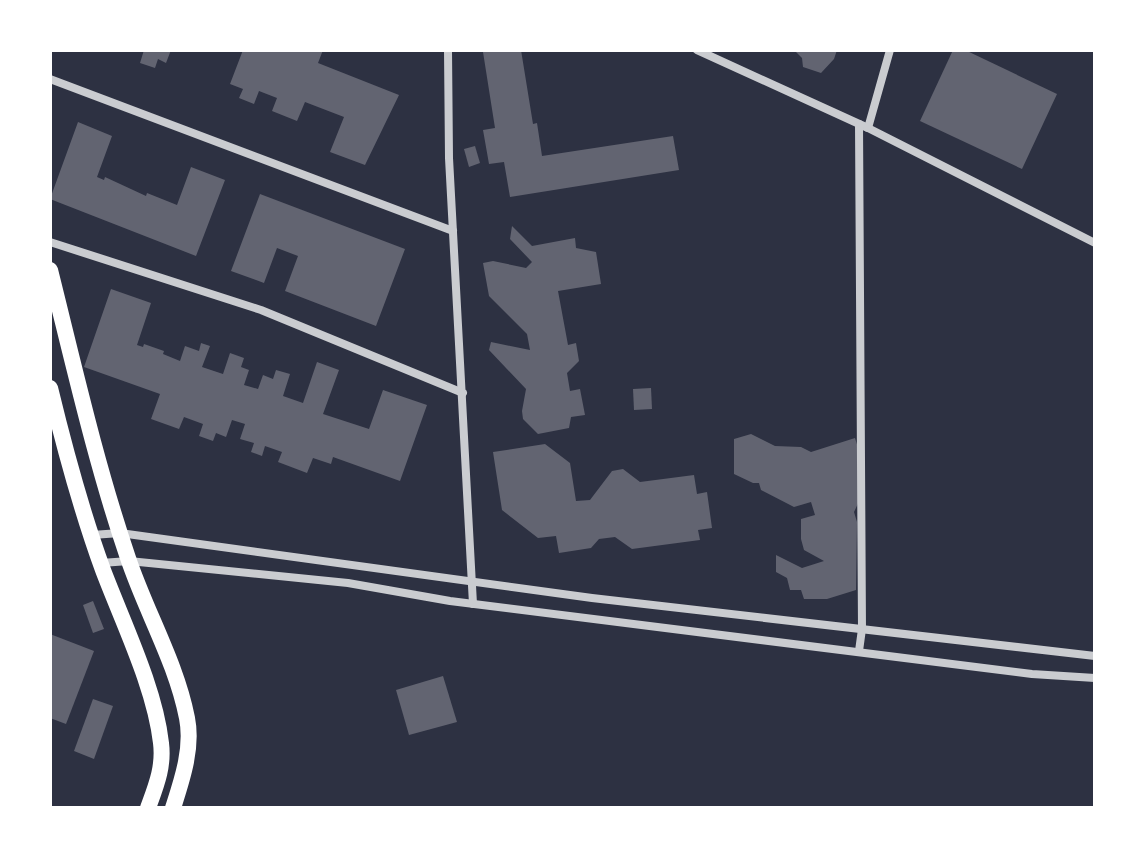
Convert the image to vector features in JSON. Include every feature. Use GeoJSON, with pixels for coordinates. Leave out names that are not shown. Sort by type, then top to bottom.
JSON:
{"type":"FeatureCollection","features":[{"type":"Feature","properties":{"kind":"main road"},"geometry":{"type":"LineString","coordinates":[[50,270],[89,428],[120,533],[176,678],[188,721],[185,772],[173,808]]}},
{"type":"Feature","properties":{"kind":"main road"},"geometry":{"type":"LineString","coordinates":[[50,388],[71,475],[152,699],[162,759],[159,781],[148,808]]}},
{"type":"Feature","properties":{"kind":"street"},"geometry":{"type":"LineString","coordinates":[[447,50],[453,231],[473,604]]}},
{"type":"Feature","properties":{"kind":"street"},"geometry":{"type":"LineString","coordinates":[[697,50],[864,126],[1095,243]]}},
{"type":"Feature","properties":{"kind":"street"},"geometry":{"type":"LineString","coordinates":[[859,651],[862,629],[864,126],[890,50]]}},
{"type":"Feature","properties":{"kind":"street"},"geometry":{"type":"LineString","coordinates":[[50,79],[453,231]]}},
{"type":"Feature","properties":{"kind":"street"},"geometry":{"type":"LineString","coordinates":[[50,242],[261,310],[463,393]]}},
{"type":"Feature","properties":{"kind":"street"},"geometry":{"type":"LineString","coordinates":[[91,535],[120,533],[790,623],[1095,656]]}},
{"type":"Feature","properties":{"kind":"street"},"geometry":{"type":"LineString","coordinates":[[101,563],[129,561],[348,583],[473,604],[1032,674],[1095,678]]}},
{"type":"Feature","properties":{"kind":"building"},"geometry":{"type":"Polygon","coordinates":[[[144,50],[171,50],[166,63],[158,59],[155,68],[140,63],[144,50]]]}},
{"type":"Feature","properties":{"kind":"building"},"geometry":{"type":"Polygon","coordinates":[[[243,50],[323,50],[318,63],[399,95],[365,165],[330,152],[344,117],[305,102],[297,121],[272,111],[277,98],[259,91],[254,104],[239,98],[243,89],[230,84],[243,50]]]}},
{"type":"Feature","properties":{"kind":"building"},"geometry":{"type":"Polygon","coordinates":[[[521,50],[533,124],[537,123],[542,156],[673,136],[679,170],[510,197],[504,162],[489,164],[483,130],[495,128],[483,52],[521,50]]]}},
{"type":"Feature","properties":{"kind":"building"},"geometry":{"type":"Polygon","coordinates":[[[794,50],[837,50],[834,59],[821,73],[803,67],[802,58],[794,50]]]}},
{"type":"Feature","properties":{"kind":"building"},"geometry":{"type":"Polygon","coordinates":[[[953,50],[965,50],[1057,94],[1022,169],[920,121],[953,50]]]}},
{"type":"Feature","properties":{"kind":"building"},"geometry":{"type":"Polygon","coordinates":[[[78,122],[112,136],[97,177],[104,180],[105,177],[146,196],[147,193],[177,205],[191,167],[225,180],[196,256],[50,199],[78,122]]]}},
{"type":"Feature","properties":{"kind":"building"},"geometry":{"type":"Polygon","coordinates":[[[475,146],[480,163],[469,167],[464,149],[475,146]]]}},
{"type":"Feature","properties":{"kind":"building"},"geometry":{"type":"Polygon","coordinates":[[[260,194],[405,249],[376,326],[285,291],[298,256],[277,248],[264,283],[231,271],[260,194]]]}},
{"type":"Feature","properties":{"kind":"building"},"geometry":{"type":"Polygon","coordinates":[[[512,226],[532,246],[575,238],[576,248],[596,252],[601,284],[558,291],[568,345],[576,343],[579,361],[567,373],[570,391],[580,389],[585,415],[571,417],[569,428],[538,434],[523,419],[526,389],[489,350],[491,342],[530,350],[527,334],[489,296],[483,263],[493,261],[526,268],[532,262],[510,239],[512,226]]]}},
{"type":"Feature","properties":{"kind":"building"},"geometry":{"type":"Polygon","coordinates":[[[111,289],[151,303],[137,345],[143,347],[144,344],[164,351],[163,354],[180,361],[185,346],[199,351],[201,343],[210,346],[202,367],[223,374],[230,353],[244,358],[241,367],[249,370],[244,385],[258,389],[263,375],[273,379],[276,370],[290,374],[283,396],[303,403],[317,362],[339,370],[323,414],[369,429],[383,390],[427,405],[400,481],[333,457],[331,464],[313,458],[307,473],[278,462],[282,452],[265,446],[262,456],[251,452],[254,443],[240,439],[245,424],[232,420],[226,437],[216,433],[213,441],[199,436],[203,424],[184,417],[179,429],[151,419],[160,394],[84,367],[111,289]]]}},
{"type":"Feature","properties":{"kind":"building"},"geometry":{"type":"Polygon","coordinates":[[[651,388],[652,409],[634,410],[633,389],[651,388]]]}},
{"type":"Feature","properties":{"kind":"building"},"geometry":{"type":"Polygon","coordinates":[[[751,434],[775,446],[801,447],[811,452],[855,438],[862,461],[864,491],[854,512],[857,522],[856,590],[827,599],[804,599],[801,590],[790,590],[787,578],[776,572],[776,555],[802,568],[824,561],[804,550],[801,539],[801,519],[815,515],[811,502],[794,507],[761,490],[759,483],[734,474],[734,439],[751,434]]]}},
{"type":"Feature","properties":{"kind":"building"},"geometry":{"type":"Polygon","coordinates":[[[545,444],[570,463],[576,501],[590,500],[612,471],[623,469],[640,482],[694,475],[697,494],[707,492],[712,528],[698,530],[700,540],[632,549],[615,537],[599,539],[591,548],[559,553],[556,536],[538,538],[502,510],[493,452],[545,444]]]}},
{"type":"Feature","properties":{"kind":"building"},"geometry":{"type":"Polygon","coordinates":[[[93,601],[104,629],[93,633],[83,605],[93,601]]]}},
{"type":"Feature","properties":{"kind":"building"},"geometry":{"type":"Polygon","coordinates":[[[50,634],[94,651],[66,724],[50,718],[50,634]]]}},
{"type":"Feature","properties":{"kind":"building"},"geometry":{"type":"Polygon","coordinates":[[[443,676],[457,722],[409,735],[396,690],[443,676]]]}},
{"type":"Feature","properties":{"kind":"building"},"geometry":{"type":"Polygon","coordinates":[[[93,699],[113,706],[94,759],[74,751],[93,699]]]}}]}
